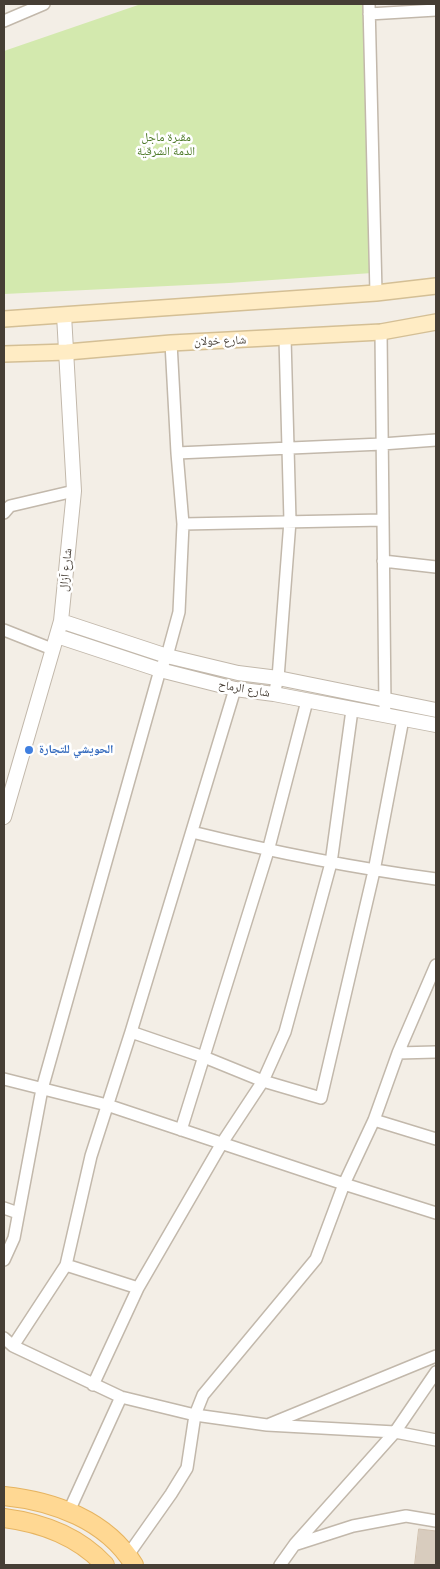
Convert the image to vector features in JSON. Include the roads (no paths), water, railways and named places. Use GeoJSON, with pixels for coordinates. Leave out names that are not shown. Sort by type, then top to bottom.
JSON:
{"type":"FeatureCollection","features":[{"type":"Feature","properties":{"kind":"main road"},"geometry":{"type":"LineString","coordinates":[[4,319],[436,286]]}},
{"type":"Feature","properties":{"kind":"main road","name":"شارع خولان"},"geometry":{"type":"LineString","coordinates":[[4,354],[67,352],[171,343],[381,332],[436,322]]}},
{"type":"Feature","properties":{"kind":"main road"},"geometry":{"type":"LineString","coordinates":[[4,1496],[28,1498],[69,1510],[101,1530],[131,1560]]}},
{"type":"Feature","properties":{"kind":"main road"},"geometry":{"type":"LineString","coordinates":[[4,1518],[25,1521],[54,1529],[80,1543],[106,1565]]}},
{"type":"Feature","properties":{"kind":"street"},"geometry":{"type":"LineString","coordinates":[[4,21],[44,4]]}},
{"type":"Feature","properties":{"kind":"street"},"geometry":{"type":"LineString","coordinates":[[376,292],[369,9],[436,10]]}},
{"type":"Feature","properties":{"kind":"street","name":"شارع آزال"},"geometry":{"type":"LineString","coordinates":[[4,817],[61,621],[74,491],[64,315]]}},
{"type":"Feature","properties":{"kind":"street"},"geometry":{"type":"LineString","coordinates":[[381,332],[385,716]]}},
{"type":"Feature","properties":{"kind":"street"},"geometry":{"type":"LineString","coordinates":[[274,694],[278,678],[290,521],[285,338]]}},
{"type":"Feature","properties":{"kind":"street"},"geometry":{"type":"LineString","coordinates":[[4,1260],[14,1238],[42,1089],[160,670],[167,656],[179,612],[183,524],[171,343]]}},
{"type":"Feature","properties":{"kind":"street"},"geometry":{"type":"LineString","coordinates":[[177,453],[436,440]]}},
{"type":"Feature","properties":{"kind":"street"},"geometry":{"type":"LineString","coordinates":[[6,508],[74,491]]}},
{"type":"Feature","properties":{"kind":"street"},"geometry":{"type":"LineString","coordinates":[[183,524],[383,520]]}},
{"type":"Feature","properties":{"kind":"street"},"geometry":{"type":"LineString","coordinates":[[384,561],[436,567]]}},
{"type":"Feature","properties":{"kind":"street","name":"شارع الرماح"},"geometry":{"type":"LineString","coordinates":[[61,621],[167,656],[238,673],[278,678],[436,710]]}},
{"type":"Feature","properties":{"kind":"street"},"geometry":{"type":"LineString","coordinates":[[4,630],[55,643]]}},
{"type":"Feature","properties":{"kind":"street","name":"شارع الرماح"},"geometry":{"type":"LineString","coordinates":[[55,643],[235,689],[274,694],[436,725]]}},
{"type":"Feature","properties":{"kind":"street"},"geometry":{"type":"LineString","coordinates":[[235,689],[131,1032],[91,1156],[66,1265],[8,1342],[121,1397],[195,1416],[266,1425],[395,1432],[436,1440]]}},
{"type":"Feature","properties":{"kind":"street"},"geometry":{"type":"LineString","coordinates":[[181,1130],[268,850],[307,701]]}},
{"type":"Feature","properties":{"kind":"street"},"geometry":{"type":"LineString","coordinates":[[93,1385],[138,1288],[222,1143],[263,1081],[285,1032],[331,863],[352,710]]}},
{"type":"Feature","properties":{"kind":"street"},"geometry":{"type":"LineString","coordinates":[[131,1032],[204,1056],[263,1081],[321,1098],[374,871],[403,720]]}},
{"type":"Feature","properties":{"kind":"street"},"geometry":{"type":"LineString","coordinates":[[192,832],[331,863],[436,879]]}},
{"type":"Feature","properties":{"kind":"street"},"geometry":{"type":"LineString","coordinates":[[131,1560],[187,1468],[195,1416],[202,1394],[316,1259],[344,1184],[374,1120],[398,1053],[436,965]]}},
{"type":"Feature","properties":{"kind":"street"},"geometry":{"type":"LineString","coordinates":[[398,1053],[436,1052]]}},
{"type":"Feature","properties":{"kind":"street"},"geometry":{"type":"LineString","coordinates":[[4,1079],[107,1105],[436,1213]]}},
{"type":"Feature","properties":{"kind":"street"},"geometry":{"type":"LineString","coordinates":[[374,1120],[436,1139]]}},
{"type":"Feature","properties":{"kind":"street"},"geometry":{"type":"LineString","coordinates":[[4,1208],[18,1213]]}},
{"type":"Feature","properties":{"kind":"street"},"geometry":{"type":"LineString","coordinates":[[66,1265],[138,1288]]}},
{"type":"Feature","properties":{"kind":"street"},"geometry":{"type":"LineString","coordinates":[[266,1425],[436,1356]]}},
{"type":"Feature","properties":{"kind":"street"},"geometry":{"type":"LineString","coordinates":[[280,1565],[295,1544],[395,1432],[436,1372]]}},
{"type":"Feature","properties":{"kind":"street"},"geometry":{"type":"LineString","coordinates":[[69,1510],[121,1397]]}},
{"type":"Feature","properties":{"kind":"street"},"geometry":{"type":"LineString","coordinates":[[295,1544],[353,1526],[406,1516],[436,1521]]}},
{"type":"Feature","properties":{"kind":"place","name":"الحويشي للتجارة"},"geometry":{"type":"Point","coordinates":[29,750]}},
{"type":"Feature","properties":{"kind":"park label","name":"مقبرة ماجل الدمة الشرقية"},"geometry":{"type":"Point","coordinates":[166,145]}}]}
